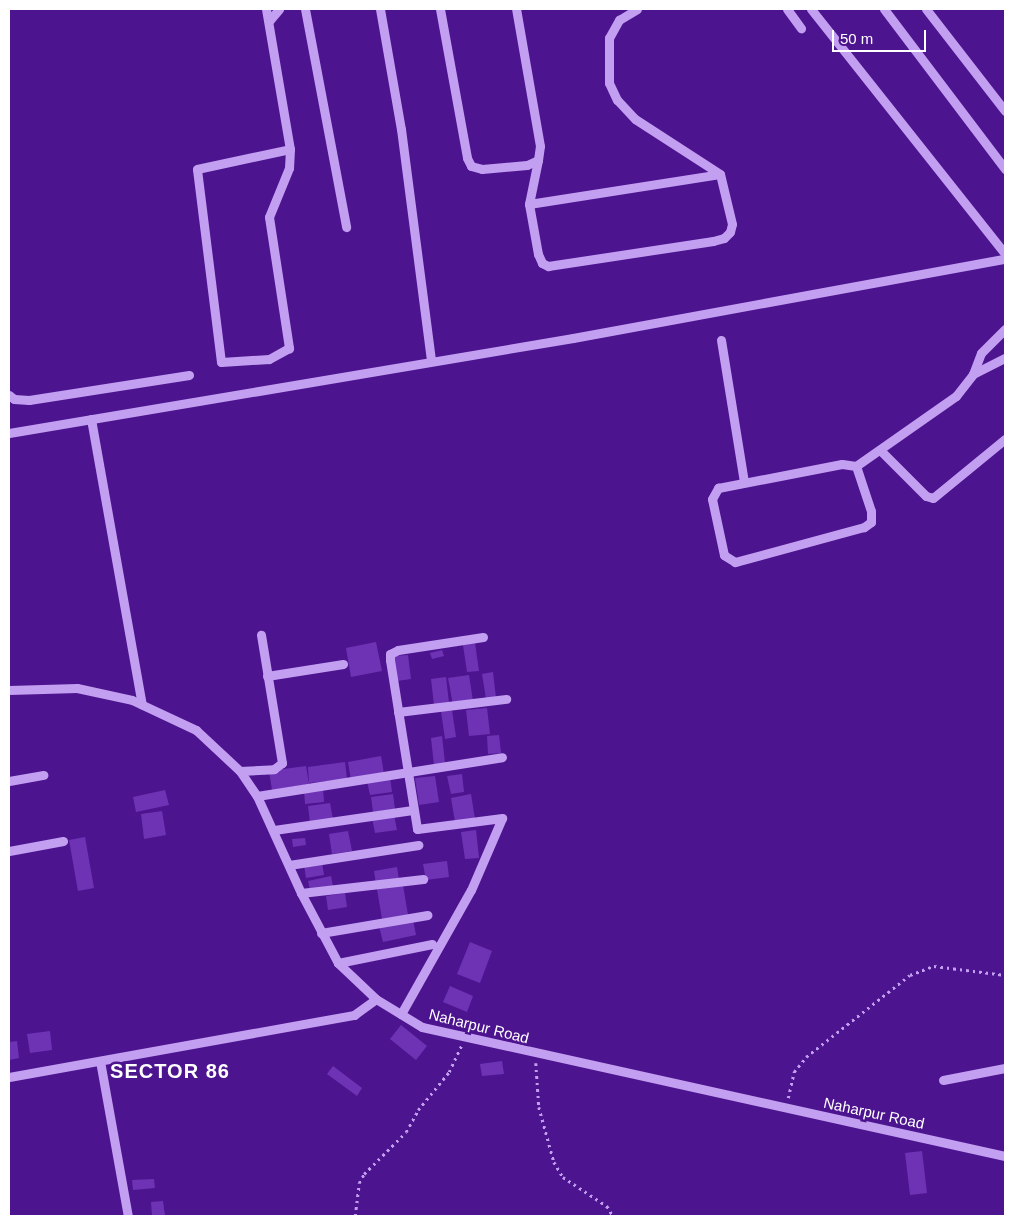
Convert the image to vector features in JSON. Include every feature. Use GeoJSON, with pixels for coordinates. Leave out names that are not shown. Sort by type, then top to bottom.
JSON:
{"type":"FeatureCollection","features":[{"type":"Feature","properties":{"kind":"street"},"geometry":{"type":"LineString","coordinates":[[266,9],[270,21],[290,149],[289,168],[268,217],[289,348],[269,359],[221,362],[197,169],[290,149]]}},
{"type":"Feature","properties":{"kind":"street"},"geometry":{"type":"LineString","coordinates":[[270,21],[279,9]]}},
{"type":"Feature","properties":{"kind":"street"},"geometry":{"type":"LineString","coordinates":[[306,9],[346,226]]}},
{"type":"Feature","properties":{"kind":"street"},"geometry":{"type":"LineString","coordinates":[[380,9],[401,129],[430,361]]}},
{"type":"Feature","properties":{"kind":"street"},"geometry":{"type":"LineString","coordinates":[[440,9],[470,166],[482,168],[527,165],[538,160]]}},
{"type":"Feature","properties":{"kind":"street"},"geometry":{"type":"LineString","coordinates":[[516,9],[540,146],[529,204],[538,254],[542,263],[556,267],[724,238],[732,224],[720,174],[635,119],[617,100],[609,82],[609,38],[619,20],[636,9]]}},
{"type":"Feature","properties":{"kind":"street"},"geometry":{"type":"LineString","coordinates":[[787,9],[801,28]]}},
{"type":"Feature","properties":{"kind":"street"},"geometry":{"type":"LineString","coordinates":[[811,9],[1005,254]]}},
{"type":"Feature","properties":{"kind":"street"},"geometry":{"type":"LineString","coordinates":[[884,9],[1005,169]]}},
{"type":"Feature","properties":{"kind":"street"},"geometry":{"type":"LineString","coordinates":[[926,9],[1005,111]]}},
{"type":"Feature","properties":{"kind":"street"},"geometry":{"type":"LineString","coordinates":[[529,204],[720,174]]}},
{"type":"Feature","properties":{"kind":"street"},"geometry":{"type":"LineString","coordinates":[[9,433],[430,361],[1005,259]]}},
{"type":"Feature","properties":{"kind":"street"},"geometry":{"type":"LineString","coordinates":[[856,466],[871,511],[870,522],[864,527],[735,562],[724,555],[712,499],[718,488],[842,464],[856,466],[945,406],[973,374],[981,353],[1005,328]]}},
{"type":"Feature","properties":{"kind":"street"},"geometry":{"type":"LineString","coordinates":[[721,340],[744,482]]}},
{"type":"Feature","properties":{"kind":"street"},"geometry":{"type":"LineString","coordinates":[[973,374],[1005,358]]}},
{"type":"Feature","properties":{"kind":"street"},"geometry":{"type":"LineString","coordinates":[[9,395],[14,399],[29,400],[189,375]]}},
{"type":"Feature","properties":{"kind":"street"},"geometry":{"type":"LineString","coordinates":[[92,419],[142,704]]}},
{"type":"Feature","properties":{"kind":"street"},"geometry":{"type":"LineString","coordinates":[[880,450],[926,496],[933,498],[1005,439]]}},
{"type":"Feature","properties":{"kind":"street"},"geometry":{"type":"LineString","coordinates":[[240,771],[274,769],[282,763],[261,635]]}},
{"type":"Feature","properties":{"kind":"street"},"geometry":{"type":"LineString","coordinates":[[401,1014],[471,890],[502,818],[417,829],[390,654],[483,637]]}},
{"type":"Feature","properties":{"kind":"street"},"geometry":{"type":"LineString","coordinates":[[267,676],[343,664]]}},
{"type":"Feature","properties":{"kind":"street","name":"Naharpur Road"},"geometry":{"type":"LineString","coordinates":[[9,690],[77,688],[142,704],[196,730],[240,771],[257,796],[320,933],[338,963],[376,999],[422,1027],[535,1054],[1005,1156]]}},
{"type":"Feature","properties":{"kind":"street"},"geometry":{"type":"LineString","coordinates":[[398,712],[506,699]]}},
{"type":"Feature","properties":{"kind":"street"},"geometry":{"type":"LineString","coordinates":[[257,796],[502,757]]}},
{"type":"Feature","properties":{"kind":"street"},"geometry":{"type":"LineString","coordinates":[[9,781],[43,775]]}},
{"type":"Feature","properties":{"kind":"street"},"geometry":{"type":"LineString","coordinates":[[274,830],[413,810]]}},
{"type":"Feature","properties":{"kind":"street"},"geometry":{"type":"LineString","coordinates":[[9,851],[63,841]]}},
{"type":"Feature","properties":{"kind":"street"},"geometry":{"type":"LineString","coordinates":[[289,865],[418,845]]}},
{"type":"Feature","properties":{"kind":"street"},"geometry":{"type":"LineString","coordinates":[[301,893],[423,878]]}},
{"type":"Feature","properties":{"kind":"street"},"geometry":{"type":"LineString","coordinates":[[320,933],[427,915]]}},
{"type":"Feature","properties":{"kind":"street"},"geometry":{"type":"LineString","coordinates":[[338,963],[432,944]]}},
{"type":"Feature","properties":{"kind":"street"},"geometry":{"type":"LineString","coordinates":[[9,1077],[354,1015],[376,999]]}},
{"type":"Feature","properties":{"kind":"street"},"geometry":{"type":"LineString","coordinates":[[100,1061],[128,1216]]}},
{"type":"Feature","properties":{"kind":"street"},"geometry":{"type":"LineString","coordinates":[[943,1080],[1005,1068]]}},
{"type":"Feature","properties":{"kind":"path"},"geometry":{"type":"LineString","coordinates":[[786,1108],[794,1072],[806,1057],[910,975],[934,966],[1005,975]]}},
{"type":"Feature","properties":{"kind":"path"},"geometry":{"type":"LineString","coordinates":[[355,1216],[359,1184],[364,1174],[406,1132],[418,1110],[449,1072],[465,1038]]}},
{"type":"Feature","properties":{"kind":"path"},"geometry":{"type":"LineString","coordinates":[[535,1054],[540,1107],[554,1162],[563,1177],[607,1206],[613,1216]]}},
{"type":"Feature","properties":{"kind":"building"},"geometry":{"type":"Polygon","coordinates":[[[376,642],[382,671],[351,677],[346,648],[376,642]]]}},
{"type":"Feature","properties":{"kind":"building"},"geometry":{"type":"Polygon","coordinates":[[[475,643],[479,671],[467,672],[463,645],[475,643]]]}},
{"type":"Feature","properties":{"kind":"building"},"geometry":{"type":"Polygon","coordinates":[[[442,650],[444,656],[432,659],[430,653],[442,650]]]}},
{"type":"Feature","properties":{"kind":"building"},"geometry":{"type":"Polygon","coordinates":[[[408,655],[411,679],[397,681],[394,656],[408,655]]]}},
{"type":"Feature","properties":{"kind":"building"},"geometry":{"type":"Polygon","coordinates":[[[493,672],[496,698],[486,699],[482,674],[493,672]]]}},
{"type":"Feature","properties":{"kind":"building"},"geometry":{"type":"Polygon","coordinates":[[[469,675],[473,701],[453,705],[448,678],[469,675]]]}},
{"type":"Feature","properties":{"kind":"building"},"geometry":{"type":"Polygon","coordinates":[[[446,677],[449,703],[434,705],[431,679],[446,677]]]}},
{"type":"Feature","properties":{"kind":"building"},"geometry":{"type":"Polygon","coordinates":[[[487,708],[490,734],[469,736],[466,710],[487,708]]]}},
{"type":"Feature","properties":{"kind":"building"},"geometry":{"type":"Polygon","coordinates":[[[452,710],[456,737],[445,739],[441,711],[452,710]]]}},
{"type":"Feature","properties":{"kind":"building"},"geometry":{"type":"Polygon","coordinates":[[[499,735],[501,753],[488,754],[487,736],[499,735]]]}},
{"type":"Feature","properties":{"kind":"building"},"geometry":{"type":"Polygon","coordinates":[[[442,736],[445,763],[434,765],[431,738],[442,736]]]}},
{"type":"Feature","properties":{"kind":"building"},"geometry":{"type":"Polygon","coordinates":[[[381,756],[384,774],[351,780],[348,762],[381,756]]]}},
{"type":"Feature","properties":{"kind":"building"},"geometry":{"type":"Polygon","coordinates":[[[345,762],[347,779],[309,783],[308,767],[345,762]]]}},
{"type":"Feature","properties":{"kind":"building"},"geometry":{"type":"Polygon","coordinates":[[[306,766],[309,784],[272,790],[269,771],[306,766]]]}},
{"type":"Feature","properties":{"kind":"building"},"geometry":{"type":"Polygon","coordinates":[[[462,774],[464,792],[451,794],[447,776],[462,774]]]}},
{"type":"Feature","properties":{"kind":"building"},"geometry":{"type":"Polygon","coordinates":[[[435,776],[439,802],[419,805],[415,778],[435,776]]]}},
{"type":"Feature","properties":{"kind":"building"},"geometry":{"type":"Polygon","coordinates":[[[390,777],[392,792],[370,795],[367,781],[390,777]]]}},
{"type":"Feature","properties":{"kind":"building"},"geometry":{"type":"Polygon","coordinates":[[[323,788],[324,802],[305,804],[304,790],[323,788]]]}},
{"type":"Feature","properties":{"kind":"building"},"geometry":{"type":"Polygon","coordinates":[[[165,790],[169,805],[136,812],[133,797],[165,790]]]}},
{"type":"Feature","properties":{"kind":"building"},"geometry":{"type":"Polygon","coordinates":[[[393,794],[395,809],[373,812],[371,797],[393,794]]]}},
{"type":"Feature","properties":{"kind":"building"},"geometry":{"type":"Polygon","coordinates":[[[471,794],[475,819],[455,822],[451,798],[471,794]]]}},
{"type":"Feature","properties":{"kind":"building"},"geometry":{"type":"Polygon","coordinates":[[[330,803],[333,819],[310,823],[308,806],[330,803]]]}},
{"type":"Feature","properties":{"kind":"building"},"geometry":{"type":"Polygon","coordinates":[[[162,811],[166,835],[144,839],[141,814],[162,811]]]}},
{"type":"Feature","properties":{"kind":"building"},"geometry":{"type":"Polygon","coordinates":[[[394,815],[397,830],[375,833],[372,818],[394,815]]]}},
{"type":"Feature","properties":{"kind":"building"},"geometry":{"type":"Polygon","coordinates":[[[476,830],[479,858],[465,859],[461,832],[476,830]]]}},
{"type":"Feature","properties":{"kind":"building"},"geometry":{"type":"Polygon","coordinates":[[[348,831],[352,851],[332,854],[329,834],[348,831]]]}},
{"type":"Feature","properties":{"kind":"building"},"geometry":{"type":"Polygon","coordinates":[[[85,837],[94,888],[78,891],[69,840],[85,837]]]}},
{"type":"Feature","properties":{"kind":"building"},"geometry":{"type":"Polygon","coordinates":[[[305,838],[306,845],[293,847],[292,839],[305,838]]]}},
{"type":"Feature","properties":{"kind":"building"},"geometry":{"type":"Polygon","coordinates":[[[447,861],[449,877],[426,880],[423,864],[447,861]]]}},
{"type":"Feature","properties":{"kind":"building"},"geometry":{"type":"Polygon","coordinates":[[[322,862],[324,875],[306,878],[304,865],[322,862]]]}},
{"type":"Feature","properties":{"kind":"building"},"geometry":{"type":"Polygon","coordinates":[[[397,867],[399,880],[376,884],[374,871],[397,867]]]}},
{"type":"Feature","properties":{"kind":"building"},"geometry":{"type":"Polygon","coordinates":[[[331,876],[333,886],[310,890],[308,881],[331,876]]]}},
{"type":"Feature","properties":{"kind":"building"},"geometry":{"type":"Polygon","coordinates":[[[403,885],[408,915],[382,919],[377,889],[403,885]]]}},
{"type":"Feature","properties":{"kind":"building"},"geometry":{"type":"Polygon","coordinates":[[[345,893],[347,907],[328,910],[326,896],[345,893]]]}},
{"type":"Feature","properties":{"kind":"building"},"geometry":{"type":"Polygon","coordinates":[[[413,920],[416,935],[383,942],[379,926],[413,920]]]}},
{"type":"Feature","properties":{"kind":"building"},"geometry":{"type":"Polygon","coordinates":[[[470,942],[492,951],[480,983],[457,974],[470,942]]]}},
{"type":"Feature","properties":{"kind":"building"},"geometry":{"type":"Polygon","coordinates":[[[450,986],[473,996],[467,1012],[443,1002],[450,986]]]}},
{"type":"Feature","properties":{"kind":"building"},"geometry":{"type":"Polygon","coordinates":[[[401,1025],[427,1046],[416,1060],[390,1039],[401,1025]]]}},
{"type":"Feature","properties":{"kind":"building"},"geometry":{"type":"Polygon","coordinates":[[[50,1031],[52,1050],[30,1053],[27,1034],[50,1031]]]}},
{"type":"Feature","properties":{"kind":"building"},"geometry":{"type":"Polygon","coordinates":[[[17,1041],[19,1058],[9,1060],[9,1042],[17,1041]]]}},
{"type":"Feature","properties":{"kind":"building"},"geometry":{"type":"Polygon","coordinates":[[[502,1061],[504,1074],[482,1076],[480,1064],[502,1061]]]}},
{"type":"Feature","properties":{"kind":"building"},"geometry":{"type":"Polygon","coordinates":[[[333,1066],[362,1088],[357,1096],[327,1074],[333,1066]]]}},
{"type":"Feature","properties":{"kind":"building"},"geometry":{"type":"Polygon","coordinates":[[[922,1151],[927,1193],[910,1195],[905,1153],[922,1151]]]}},
{"type":"Feature","properties":{"kind":"building"},"geometry":{"type":"Polygon","coordinates":[[[154,1179],[155,1188],[133,1190],[132,1180],[154,1179]]]}},
{"type":"Feature","properties":{"kind":"building"},"geometry":{"type":"Polygon","coordinates":[[[163,1201],[165,1216],[152,1216],[151,1202],[163,1201]]]}},
{"type":"Feature","properties":{"kind":"district","name":"SECTOR 86"},"geometry":{"type":"Point","coordinates":[170,1071]}}]}
